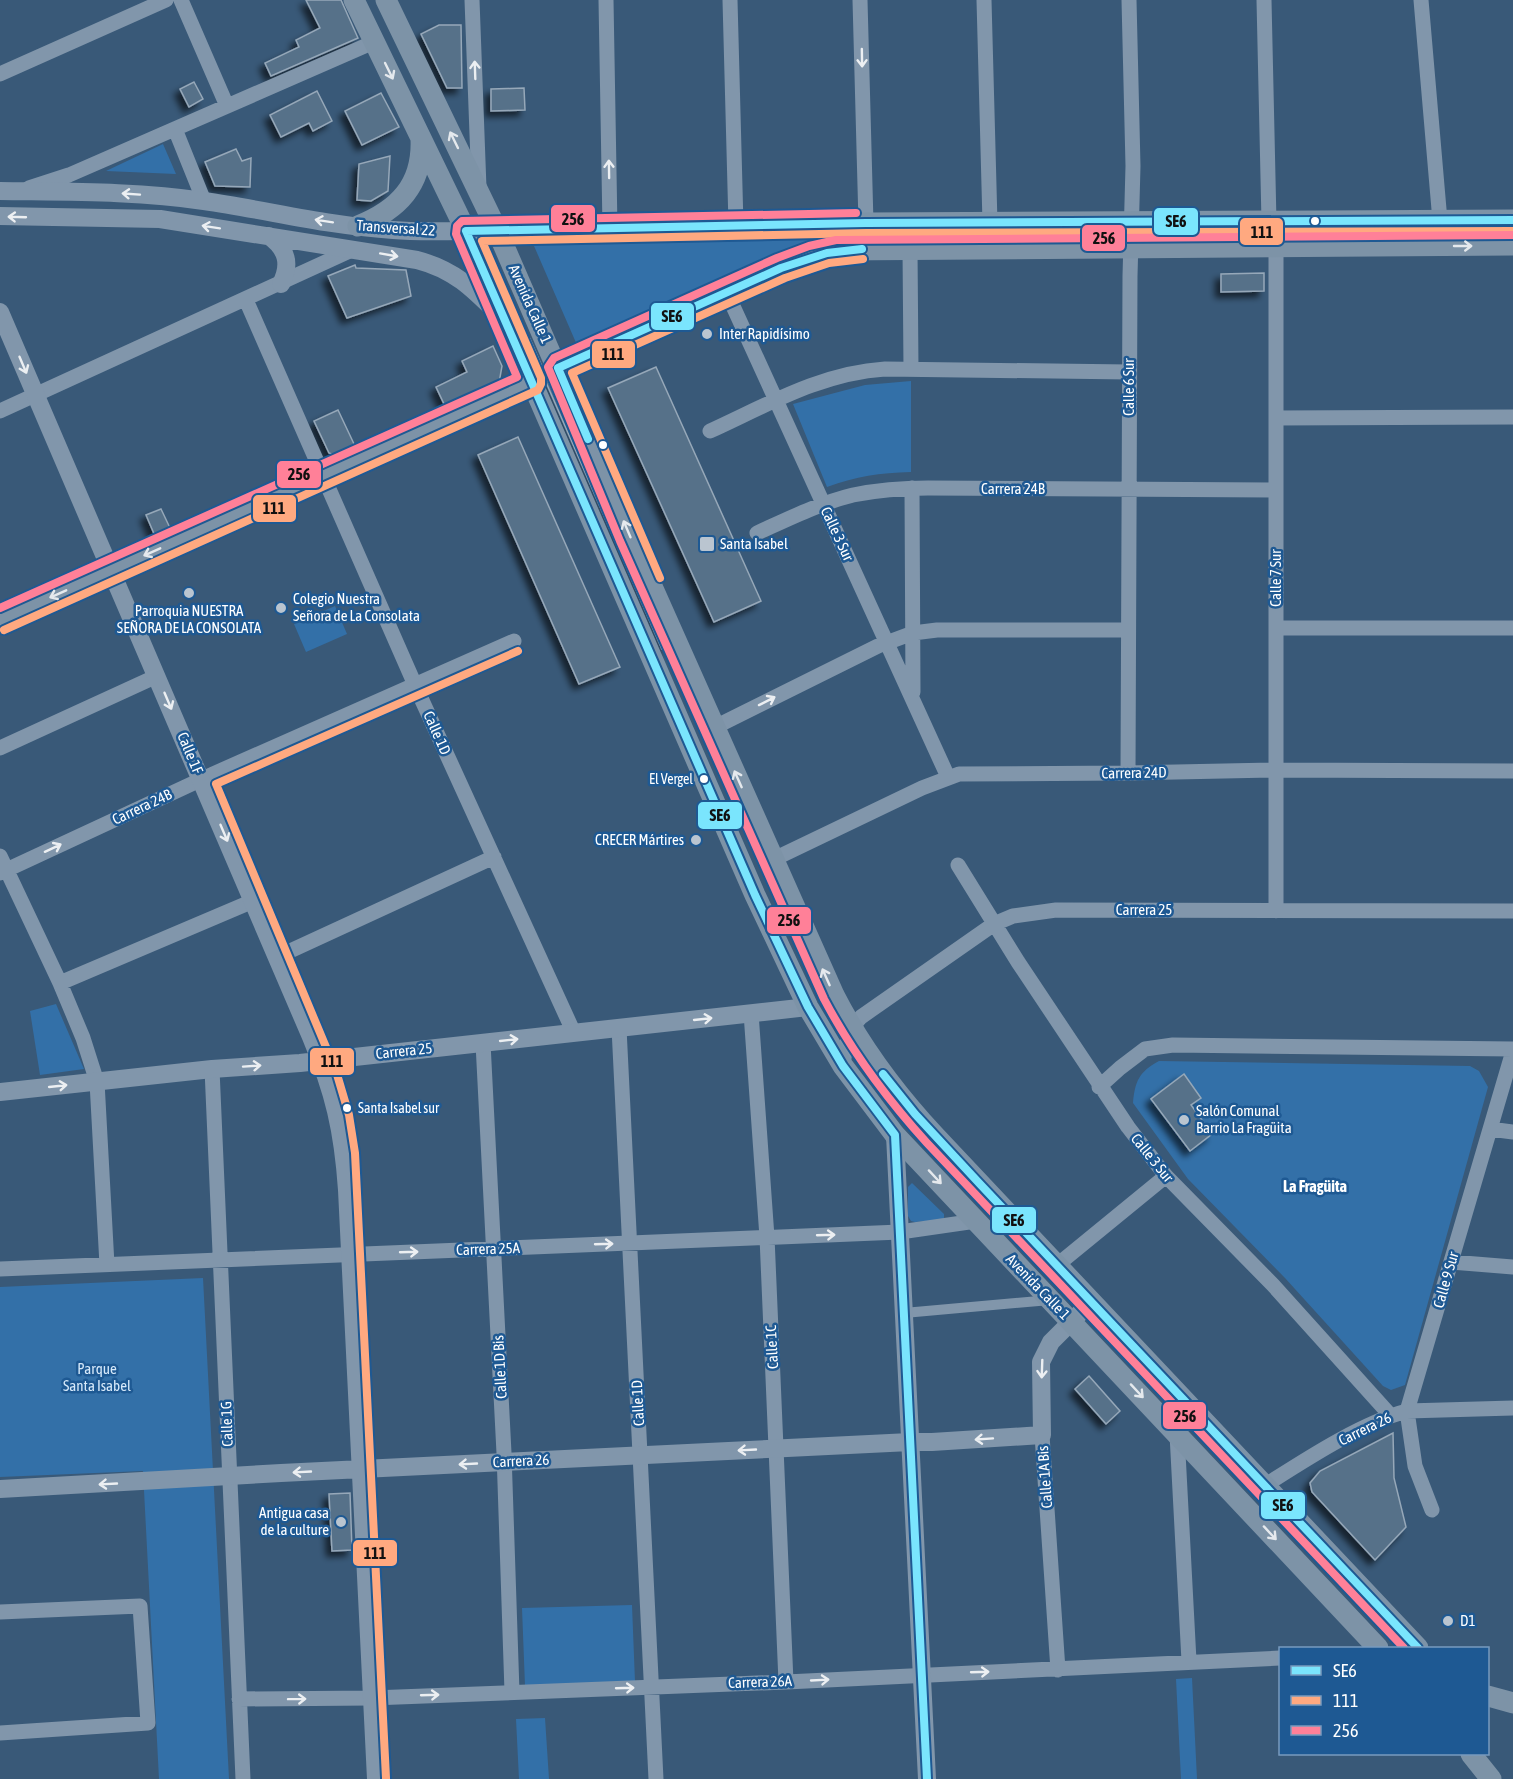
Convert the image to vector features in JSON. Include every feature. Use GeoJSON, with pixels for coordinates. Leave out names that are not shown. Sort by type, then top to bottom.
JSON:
{"type":"FeatureCollection","features":[{"type":"Feature","properties":{"kind":"main road","name":"Avenida Calle 1"},"geometry":{"type":"LineString","coordinates":[[354,0],[466,231],[755,895],[808,1007],[843,1066],[895,1135],[1377,1647]]}},
{"type":"Feature","properties":{"kind":"main road","name":"Avenida Calle 1"},"geometry":{"type":"LineString","coordinates":[[386,0],[497,230],[834,995],[852,1029],[896,1092],[1056,1266],[1417,1647]]}},
{"type":"Feature","properties":{"kind":"main road"},"geometry":{"type":"LineString","coordinates":[[357,226],[383,215],[405,195],[419,167],[420,135]]}},
{"type":"Feature","properties":{"kind":"main road","name":"Transversal 22"},"geometry":{"type":"LineString","coordinates":[[466,231],[866,223],[1513,220]]}},
{"type":"Feature","properties":{"kind":"main road"},"geometry":{"type":"LineString","coordinates":[[558,368],[726,292],[813,256],[837,250],[1513,246]]}},
{"type":"Feature","properties":{"kind":"main road"},"geometry":{"type":"LineString","coordinates":[[0,620],[531,382]]}},
{"type":"Feature","properties":{"kind":"main road"},"geometry":{"type":"LineString","coordinates":[[1489,1696],[1513,1703]]}},
{"type":"Feature","properties":{"kind":"main road"},"geometry":{"type":"LineString","coordinates":[[1472,1755],[1491,1779]]}},
{"type":"Feature","properties":{"kind":"street"},"geometry":{"type":"LineString","coordinates":[[0,74],[166,0]]}},
{"type":"Feature","properties":{"kind":"street"},"geometry":{"type":"LineString","coordinates":[[181,0],[227,106]]}},
{"type":"Feature","properties":{"kind":"street"},"geometry":{"type":"LineString","coordinates":[[472,0],[479,191]]}},
{"type":"Feature","properties":{"kind":"street"},"geometry":{"type":"LineString","coordinates":[[606,0],[610,228]]}},
{"type":"Feature","properties":{"kind":"street"},"geometry":{"type":"LineString","coordinates":[[730,0],[736,225]]}},
{"type":"Feature","properties":{"kind":"street"},"geometry":{"type":"LineString","coordinates":[[860,0],[866,223]]}},
{"type":"Feature","properties":{"kind":"street"},"geometry":{"type":"LineString","coordinates":[[984,0],[990,223]]}},
{"type":"Feature","properties":{"kind":"street","name":"Calle 6 Sur"},"geometry":{"type":"LineString","coordinates":[[1128,774],[1129,372],[1133,166],[1129,0]]}},
{"type":"Feature","properties":{"kind":"street"},"geometry":{"type":"LineString","coordinates":[[1264,0],[1269,222]]}},
{"type":"Feature","properties":{"kind":"street"},"geometry":{"type":"LineString","coordinates":[[1421,0],[1440,221]]}},
{"type":"Feature","properties":{"kind":"street"},"geometry":{"type":"LineString","coordinates":[[20,191],[69,175],[374,42]]}},
{"type":"Feature","properties":{"kind":"street"},"geometry":{"type":"LineString","coordinates":[[175,129],[204,201]]}},
{"type":"Feature","properties":{"kind":"street","name":"Transversal 22"},"geometry":{"type":"LineString","coordinates":[[0,191],[118,193],[204,201],[269,213],[392,230],[466,231]]}},
{"type":"Feature","properties":{"kind":"street"},"geometry":{"type":"LineString","coordinates":[[269,213],[269,236],[283,249],[287,260],[286,273],[281,284]]}},
{"type":"Feature","properties":{"kind":"street","name":"Transversal 22"},"geometry":{"type":"LineString","coordinates":[[0,216],[160,219],[417,260],[442,267],[467,284],[505,322]]}},
{"type":"Feature","properties":{"kind":"street","name":"Calle 7 Sur"},"geometry":{"type":"LineString","coordinates":[[1276,246],[1276,910]]}},
{"type":"Feature","properties":{"kind":"street"},"geometry":{"type":"LineString","coordinates":[[0,411],[354,249]]}},
{"type":"Feature","properties":{"kind":"street"},"geometry":{"type":"LineString","coordinates":[[910,249],[911,369]]}},
{"type":"Feature","properties":{"kind":"street","name":"Calle 3 Sur"},"geometry":{"type":"LineString","coordinates":[[726,292],[948,777]]}},
{"type":"Feature","properties":{"kind":"street","name":"Calle 1D"},"geometry":{"type":"LineString","coordinates":[[246,300],[415,685],[574,1033]]}},
{"type":"Feature","properties":{"kind":"street","name":"Calle 1F"},"geometry":{"type":"LineString","coordinates":[[0,312],[321,1060],[339,1118],[343,1144],[350,1255],[376,1779]]}},
{"type":"Feature","properties":{"kind":"street"},"geometry":{"type":"LineString","coordinates":[[710,431],[798,389],[859,371],[911,369],[1129,372]]}},
{"type":"Feature","properties":{"kind":"street"},"geometry":{"type":"LineString","coordinates":[[1276,418],[1513,417]]}},
{"type":"Feature","properties":{"kind":"street"},"geometry":{"type":"LineString","coordinates":[[912,488],[913,699]]}},
{"type":"Feature","properties":{"kind":"street","name":"Carrera 24B"},"geometry":{"type":"LineString","coordinates":[[757,533],[824,504],[853,495],[912,488],[1276,490]]}},
{"type":"Feature","properties":{"kind":"street"},"geometry":{"type":"LineString","coordinates":[[1276,628],[1513,628]]}},
{"type":"Feature","properties":{"kind":"street"},"geometry":{"type":"LineString","coordinates":[[715,727],[887,642],[913,633],[937,630],[1128,630]]}},
{"type":"Feature","properties":{"kind":"street","name":"Carrera 24B"},"geometry":{"type":"LineString","coordinates":[[2,866],[514,641]]}},
{"type":"Feature","properties":{"kind":"street"},"geometry":{"type":"LineString","coordinates":[[0,748],[157,676]]}},
{"type":"Feature","properties":{"kind":"street","name":"Carrera 24D"},"geometry":{"type":"LineString","coordinates":[[774,859],[948,777],[970,773],[1128,774],[1276,770],[1513,771]]}},
{"type":"Feature","properties":{"kind":"street"},"geometry":{"type":"LineString","coordinates":[[277,957],[494,857]]}},
{"type":"Feature","properties":{"kind":"street"},"geometry":{"type":"LineString","coordinates":[[2,866],[60,983],[83,1038],[97,1082],[107,1265]]}},
{"type":"Feature","properties":{"kind":"street","name":"Calle 3 Sur"},"geometry":{"type":"LineString","coordinates":[[958,866],[1100,1087],[1166,1176],[1273,1285],[1391,1416]]}},
{"type":"Feature","properties":{"kind":"street"},"geometry":{"type":"LineString","coordinates":[[60,983],[253,901]]}},
{"type":"Feature","properties":{"kind":"street","name":"Carrera 25"},"geometry":{"type":"LineString","coordinates":[[852,1029],[861,1017],[994,924],[1014,916],[1056,910],[1513,911]]}},
{"type":"Feature","properties":{"kind":"street","name":"Carrera 25"},"geometry":{"type":"LineString","coordinates":[[0,1092],[483,1043],[808,1007]]}},
{"type":"Feature","properties":{"kind":"street","name":"Calle 1C"},"geometry":{"type":"LineString","coordinates":[[751,1013],[767,1237],[786,1682]]}},
{"type":"Feature","properties":{"kind":"street","name":"Calle 1D"},"geometry":{"type":"LineString","coordinates":[[619,1028],[656,1779]]}},
{"type":"Feature","properties":{"kind":"street"},"geometry":{"type":"LineString","coordinates":[[843,1066],[845,1050],[852,1029]]}},
{"type":"Feature","properties":{"kind":"street","name":"Calle 1D Bis"},"geometry":{"type":"LineString","coordinates":[[483,1043],[504,1462],[512,1692]]}},
{"type":"Feature","properties":{"kind":"street"},"geometry":{"type":"LineString","coordinates":[[1100,1087],[1145,1049],[1173,1045],[1513,1050]]}},
{"type":"Feature","properties":{"kind":"street","name":"Calle 9 Sur"},"geometry":{"type":"LineString","coordinates":[[1432,1510],[1415,1466],[1407,1411],[1513,1050]]}},
{"type":"Feature","properties":{"kind":"street","name":"Calle 1G"},"geometry":{"type":"LineString","coordinates":[[212,1069],[243,1779]]}},
{"type":"Feature","properties":{"kind":"street"},"geometry":{"type":"LineString","coordinates":[[1490,1129],[1513,1132]]}},
{"type":"Feature","properties":{"kind":"street"},"geometry":{"type":"LineString","coordinates":[[895,1135],[927,1779]]}},
{"type":"Feature","properties":{"kind":"street"},"geometry":{"type":"LineString","coordinates":[[1056,1266],[1166,1176]]}},
{"type":"Feature","properties":{"kind":"street","name":"Carrera 25A"},"geometry":{"type":"LineString","coordinates":[[0,1269],[900,1232],[976,1221]]}},
{"type":"Feature","properties":{"kind":"street"},"geometry":{"type":"LineString","coordinates":[[1451,1262],[1513,1267]]}},
{"type":"Feature","properties":{"kind":"street"},"geometry":{"type":"LineString","coordinates":[[904,1313],[1050,1300]]}},
{"type":"Feature","properties":{"kind":"street","name":"Calle 1A Bis"},"geometry":{"type":"LineString","coordinates":[[1058,1670],[1042,1435],[1041,1362],[1051,1342],[1091,1302]]}},
{"type":"Feature","properties":{"kind":"street","name":"Carrera 26"},"geometry":{"type":"LineString","coordinates":[[1264,1486],[1329,1446],[1391,1416],[1407,1411],[1513,1408]]}},
{"type":"Feature","properties":{"kind":"street"},"geometry":{"type":"LineString","coordinates":[[1177,1434],[1189,1661]]}},
{"type":"Feature","properties":{"kind":"street","name":"Carrera 26"},"geometry":{"type":"LineString","coordinates":[[0,1489],[1042,1435]]}},
{"type":"Feature","properties":{"kind":"street"},"geometry":{"type":"LineString","coordinates":[[0,1612],[140,1606],[148,1723],[0,1733]]}},
{"type":"Feature","properties":{"kind":"street","name":"Carrera 26A"},"geometry":{"type":"LineString","coordinates":[[239,1700],[372,1698],[786,1682],[1279,1658]]}},
{"type":"Feature","properties":{"kind":"green space"},"geometry":{"type":"Polygon","coordinates":[[[163,144],[176,174],[106,171],[163,144]]]}},
{"type":"Feature","properties":{"kind":"green space"},"geometry":{"type":"Polygon","coordinates":[[[808,235],[812,238],[808,242],[577,345],[531,239],[808,235]]]}},
{"type":"Feature","properties":{"kind":"green space"},"geometry":{"type":"Polygon","coordinates":[[[911,381],[911,472],[868,476],[827,487],[793,404],[865,385],[911,381]]]}},
{"type":"Feature","properties":{"kind":"green space"},"geometry":{"type":"Polygon","coordinates":[[[335,606],[347,634],[306,652],[294,624],[335,606]]]}},
{"type":"Feature","properties":{"kind":"green space"},"geometry":{"type":"Polygon","coordinates":[[[56,1004],[84,1069],[40,1075],[30,1011],[56,1004]]]}},
{"type":"Feature","properties":{"kind":"green space"},"geometry":{"type":"Polygon","coordinates":[[[1159,1061],[1470,1066],[1479,1071],[1488,1087],[1405,1385],[1391,1390],[1383,1386],[1285,1278],[1188,1179],[1133,1103],[1139,1078],[1159,1061]]]}},
{"type":"Feature","properties":{"kind":"green space"},"geometry":{"type":"Polygon","coordinates":[[[912,1183],[944,1214],[944,1218],[911,1221],[908,1216],[908,1187],[912,1183]]]}},
{"type":"Feature","properties":{"kind":"green space","name":"Parque Santa Isabel"},"geometry":{"type":"Polygon","coordinates":[[[203,1278],[229,1779],[159,1779],[143,1471],[0,1477],[0,1287],[203,1278]]]}},
{"type":"Feature","properties":{"kind":"green space"},"geometry":{"type":"Polygon","coordinates":[[[632,1605],[635,1682],[525,1686],[522,1608],[632,1605]]]}},
{"type":"Feature","properties":{"kind":"green space"},"geometry":{"type":"Polygon","coordinates":[[[1192,1678],[1197,1779],[1181,1779],[1176,1679],[1192,1678]]]}},
{"type":"Feature","properties":{"kind":"green space"},"geometry":{"type":"Polygon","coordinates":[[[545,1718],[549,1779],[519,1779],[516,1719],[545,1718]]]}},
{"type":"Feature","properties":{"kind":"building"},"geometry":{"type":"Polygon","coordinates":[[[306,0],[341,0],[358,38],[271,76],[265,63],[299,47],[296,40],[320,28],[306,0]]]}},
{"type":"Feature","properties":{"kind":"building"},"geometry":{"type":"Polygon","coordinates":[[[439,25],[461,25],[462,88],[447,88],[421,34],[439,25]]]}},
{"type":"Feature","properties":{"kind":"building"},"geometry":{"type":"Polygon","coordinates":[[[194,82],[203,99],[189,107],[180,89],[194,82]]]}},
{"type":"Feature","properties":{"kind":"building"},"geometry":{"type":"Polygon","coordinates":[[[524,88],[525,110],[491,111],[491,89],[524,88]]]}},
{"type":"Feature","properties":{"kind":"building"},"geometry":{"type":"Polygon","coordinates":[[[317,91],[332,121],[313,131],[309,123],[281,137],[270,115],[317,91]]]}},
{"type":"Feature","properties":{"kind":"building"},"geometry":{"type":"Polygon","coordinates":[[[381,93],[399,127],[362,145],[345,111],[381,93]]]}},
{"type":"Feature","properties":{"kind":"building"},"geometry":{"type":"Polygon","coordinates":[[[236,149],[242,161],[251,158],[250,187],[215,186],[205,162],[236,149]]]}},
{"type":"Feature","properties":{"kind":"building"},"geometry":{"type":"Polygon","coordinates":[[[390,156],[388,191],[371,201],[357,200],[359,164],[390,156]]]}},
{"type":"Feature","properties":{"kind":"building"},"geometry":{"type":"Polygon","coordinates":[[[355,265],[356,268],[406,270],[411,296],[347,318],[328,276],[355,265]]]}},
{"type":"Feature","properties":{"kind":"building"},"geometry":{"type":"Polygon","coordinates":[[[1264,273],[1264,291],[1221,292],[1221,274],[1264,273]]]}},
{"type":"Feature","properties":{"kind":"building"},"geometry":{"type":"Polygon","coordinates":[[[530,339],[665,648],[662,649],[528,341],[530,339]]]}},
{"type":"Feature","properties":{"kind":"building"},"geometry":{"type":"Polygon","coordinates":[[[493,346],[502,366],[499,383],[445,406],[436,387],[467,372],[462,361],[493,346]]]}},
{"type":"Feature","properties":{"kind":"building","name":"Santa Isabel"},"geometry":{"type":"Polygon","coordinates":[[[656,367],[761,601],[714,622],[608,388],[656,367]]]}},
{"type":"Feature","properties":{"kind":"building"},"geometry":{"type":"Polygon","coordinates":[[[338,410],[355,446],[334,455],[329,453],[314,421],[338,410]]]}},
{"type":"Feature","properties":{"kind":"building"},"geometry":{"type":"Polygon","coordinates":[[[518,437],[620,667],[579,684],[478,455],[518,437]]]}},
{"type":"Feature","properties":{"kind":"building"},"geometry":{"type":"Polygon","coordinates":[[[161,509],[171,530],[155,536],[146,515],[161,509]]]}},
{"type":"Feature","properties":{"kind":"building","name":"Salón Comunal Barrio La Fragüita"},"geometry":{"type":"Polygon","coordinates":[[[1184,1074],[1201,1098],[1191,1105],[1212,1134],[1190,1151],[1151,1099],[1184,1074]]]}},
{"type":"Feature","properties":{"kind":"building"},"geometry":{"type":"Polygon","coordinates":[[[1089,1376],[1120,1411],[1106,1424],[1075,1389],[1089,1376]]]}},
{"type":"Feature","properties":{"kind":"building"},"geometry":{"type":"Polygon","coordinates":[[[1393,1433],[1394,1478],[1406,1527],[1375,1560],[1312,1492],[1310,1483],[1320,1471],[1393,1433]]]}},
{"type":"Feature","properties":{"kind":"building","name":"Antigua casa de la culture"},"geometry":{"type":"Polygon","coordinates":[[[350,1493],[352,1550],[332,1551],[329,1494],[350,1493]]]}},
{"type":"Feature","properties":{"kind":"transit line","name":"256"},"geometry":{"type":"LineString","coordinates":[[0,608],[517,377],[456,234],[457,226],[462,221],[856,213]]}},
{"type":"Feature","properties":{"kind":"transit line","name":"SE6"},"geometry":{"type":"LineString","coordinates":[[927,1779],[895,1135],[843,1066],[808,1007],[755,895],[466,231],[866,223],[1513,220]]}},
{"type":"Feature","properties":{"kind":"transit line","name":"111"},"geometry":{"type":"LineString","coordinates":[[4,630],[538,390],[541,378],[482,241],[866,233],[1513,231]]}},
{"type":"Feature","properties":{"kind":"transit line","name":"256"},"geometry":{"type":"LineString","coordinates":[[1403,1647],[927,1143],[884,1092],[858,1056],[824,999],[620,541],[548,367],[554,358],[777,258],[809,246],[836,240],[1513,235]]}},
{"type":"Feature","properties":{"kind":"transit line","name":"SE6"},"geometry":{"type":"LineString","coordinates":[[588,439],[558,368],[781,268],[827,253],[862,249]]}},
{"type":"Feature","properties":{"kind":"transit line","name":"111"},"geometry":{"type":"LineString","coordinates":[[660,578],[572,373],[785,278],[829,263],[863,259]]}},
{"type":"Feature","properties":{"kind":"transit line","name":"111"},"geometry":{"type":"LineString","coordinates":[[386,1778],[355,1153],[349,1115],[336,1071],[216,784],[518,651]]}},
{"type":"Feature","properties":{"kind":"transit line","name":"SE6"},"geometry":{"type":"LineString","coordinates":[[883,1074],[915,1114],[979,1183],[1417,1647]]}},
{"type":"Feature","properties":{"kind":"place","name":"Inter Rapidísimo"},"geometry":{"type":"Point","coordinates":[707,334]}},
{"type":"Feature","properties":{"kind":"place","name":"Santa Isabel"},"geometry":{"type":"Point","coordinates":[707,544]}},
{"type":"Feature","properties":{"kind":"place","name":"Parroquia NUESTRA SEÑORA DE LA CONSOLATA"},"geometry":{"type":"Point","coordinates":[189,593]}},
{"type":"Feature","properties":{"kind":"place","name":"Colegio Nuestra Señora de La Consolata"},"geometry":{"type":"Point","coordinates":[281,608]}},
{"type":"Feature","properties":{"kind":"place","name":"El Vergel"},"geometry":{"type":"Point","coordinates":[704,779]}},
{"type":"Feature","properties":{"kind":"place","name":"CRECER Mártires"},"geometry":{"type":"Point","coordinates":[696,840]}},
{"type":"Feature","properties":{"kind":"place","name":"Santa Isabel sur"},"geometry":{"type":"Point","coordinates":[347,1108]}},
{"type":"Feature","properties":{"kind":"place","name":"Salón Comunal Barrio La Fragüita"},"geometry":{"type":"Point","coordinates":[1184,1120]}},
{"type":"Feature","properties":{"kind":"place","name":"Antigua casa de la culture"},"geometry":{"type":"Point","coordinates":[341,1522]}},
{"type":"Feature","properties":{"kind":"place","name":"D1"},"geometry":{"type":"Point","coordinates":[1448,1621]}},
{"type":"Feature","properties":{"kind":"district","name":"La Fragüita"},"geometry":{"type":"Point","coordinates":[1315,1186]}}]}
